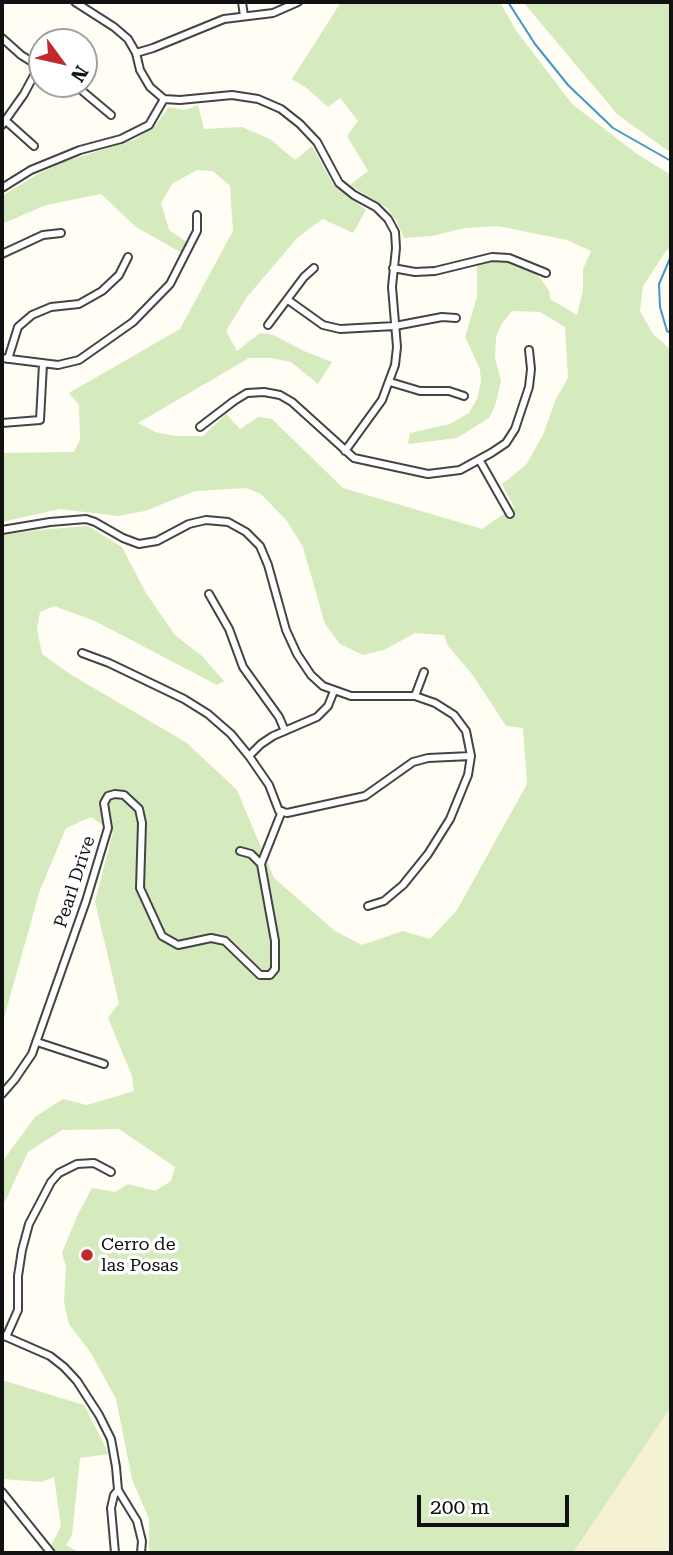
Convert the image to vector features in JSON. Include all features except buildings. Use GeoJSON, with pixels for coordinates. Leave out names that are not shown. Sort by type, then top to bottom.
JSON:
{"type":"FeatureCollection","features":[{"type":"Feature","properties":{"kind":"street"},"geometry":{"type":"LineString","coordinates":[[75,2],[128,39],[150,87],[164,99],[232,95],[258,99],[281,108],[317,142],[340,183],[354,195],[376,207],[395,232],[392,287],[397,347],[390,382],[370,419],[345,451]]}},
{"type":"Feature","properties":{"kind":"street"},"geometry":{"type":"LineString","coordinates":[[242,2],[244,16]]}},
{"type":"Feature","properties":{"kind":"street"},"geometry":{"type":"LineString","coordinates":[[136,52],[153,48],[224,19],[273,13],[298,2]]}},
{"type":"Feature","properties":{"kind":"street"},"geometry":{"type":"LineString","coordinates":[[2,38],[28,60]]}},
{"type":"Feature","properties":{"kind":"street"},"geometry":{"type":"LineString","coordinates":[[28,87],[4,123],[34,146]]}},
{"type":"Feature","properties":{"kind":"street"},"geometry":{"type":"LineString","coordinates":[[91,98],[111,115]]}},
{"type":"Feature","properties":{"kind":"street"},"geometry":{"type":"LineString","coordinates":[[2,188],[32,170],[80,150],[121,139],[149,125],[164,99]]}},
{"type":"Feature","properties":{"kind":"street"},"geometry":{"type":"LineString","coordinates":[[128,257],[119,275],[102,291],[79,304],[51,307],[32,315],[18,327],[5,358],[58,365],[79,360],[133,322],[170,284],[197,231],[197,215]]}},
{"type":"Feature","properties":{"kind":"street"},"geometry":{"type":"LineString","coordinates":[[2,254],[43,235],[61,233]]}},
{"type":"Feature","properties":{"kind":"street"},"geometry":{"type":"LineString","coordinates":[[393,268],[415,272],[435,271],[492,257],[509,258],[545,273]]}},
{"type":"Feature","properties":{"kind":"street"},"geometry":{"type":"LineString","coordinates":[[268,325],[304,277],[314,268]]}},
{"type":"Feature","properties":{"kind":"street"},"geometry":{"type":"LineString","coordinates":[[288,300],[323,325],[340,329],[395,326],[442,317],[456,318]]}},
{"type":"Feature","properties":{"kind":"street"},"geometry":{"type":"LineString","coordinates":[[200,428],[247,393],[264,392],[280,395],[292,402],[345,451],[362,461],[428,474],[460,470],[480,461],[506,443],[515,429],[529,387],[529,350]]}},
{"type":"Feature","properties":{"kind":"street"},"geometry":{"type":"LineString","coordinates":[[2,423],[40,420],[43,364]]}},
{"type":"Feature","properties":{"kind":"street"},"geometry":{"type":"LineString","coordinates":[[390,382],[420,391],[449,391],[464,396]]}},
{"type":"Feature","properties":{"kind":"street"},"geometry":{"type":"LineString","coordinates":[[480,461],[510,514]]}},
{"type":"Feature","properties":{"kind":"street"},"geometry":{"type":"LineString","coordinates":[[2,530],[86,519],[139,544],[157,541],[189,524],[206,520],[228,522],[246,532],[260,546],[286,630],[297,654],[311,675],[323,686],[351,696],[415,696],[435,703],[454,715],[466,730],[471,756],[468,775],[450,819],[436,843],[403,885],[384,901],[368,906]]}},
{"type":"Feature","properties":{"kind":"street"},"geometry":{"type":"LineString","coordinates":[[208,594],[229,629],[243,667],[279,717],[285,731]]}},
{"type":"Feature","properties":{"kind":"street"},"geometry":{"type":"LineString","coordinates":[[82,653],[184,699],[208,714],[231,734],[249,756],[269,785],[279,811],[287,813],[365,796],[413,762],[428,758],[471,756]]}},
{"type":"Feature","properties":{"kind":"street"},"geometry":{"type":"LineString","coordinates":[[415,696],[424,672]]}},
{"type":"Feature","properties":{"kind":"street"},"geometry":{"type":"LineString","coordinates":[[249,756],[261,744],[317,717],[328,706],[334,691]]}},
{"type":"Feature","properties":{"kind":"street","name":"Pearl Drive"},"geometry":{"type":"LineString","coordinates":[[2,1094],[28,1061],[37,1042],[86,901],[108,828],[104,803],[108,796],[124,795],[139,809],[142,823],[139,888],[162,936],[178,945],[211,938],[225,941],[257,973],[270,975],[275,969],[275,941],[261,864]]}},
{"type":"Feature","properties":{"kind":"street"},"geometry":{"type":"LineString","coordinates":[[240,851],[251,854],[261,864],[282,811]]}},
{"type":"Feature","properties":{"kind":"street"},"geometry":{"type":"LineString","coordinates":[[37,1042],[104,1064]]}},
{"type":"Feature","properties":{"kind":"street"},"geometry":{"type":"LineString","coordinates":[[111,1172],[94,1163],[77,1164],[59,1173],[51,1182],[29,1224],[18,1276],[18,1310],[4,1336],[50,1356],[77,1381],[111,1439],[118,1490],[137,1521],[142,1541],[141,1553]]}},
{"type":"Feature","properties":{"kind":"street"},"geometry":{"type":"LineString","coordinates":[[114,1553],[111,1508],[118,1490]]}},
{"type":"Feature","properties":{"kind":"street"},"geometry":{"type":"LineString","coordinates":[[2,1492],[51,1553]]}},
{"type":"Feature","properties":{"kind":"shaded area"},"geometry":{"type":"Polygon","coordinates":[[[671,1407],[671,1553],[573,1553],[671,1407]]]}},
{"type":"Feature","properties":{"kind":"green space"},"geometry":{"type":"Polygon","coordinates":[[[341,2],[500,2],[515,29],[572,104],[637,154],[671,175],[671,247],[643,286],[640,311],[653,334],[671,350],[671,1407],[573,1553],[149,1553],[149,1519],[132,1479],[116,1399],[91,1353],[69,1324],[64,1302],[66,1267],[62,1253],[92,1188],[115,1192],[128,1184],[155,1191],[171,1181],[175,1167],[119,1129],[62,1130],[28,1152],[2,1208],[2,1162],[35,1117],[63,1099],[87,1105],[134,1091],[132,1076],[108,1018],[119,1003],[95,902],[113,832],[91,817],[66,828],[40,890],[2,1025],[2,535],[88,526],[122,547],[146,593],[175,635],[202,656],[224,681],[217,685],[95,621],[54,606],[40,612],[37,629],[42,654],[70,674],[187,743],[237,790],[274,878],[335,931],[362,945],[403,931],[430,939],[457,910],[527,784],[523,728],[506,726],[472,674],[448,646],[444,635],[415,633],[386,649],[363,655],[340,644],[325,624],[303,547],[287,521],[261,494],[246,488],[195,491],[145,511],[118,516],[60,509],[2,522],[2,453],[74,452],[80,440],[79,405],[69,393],[180,329],[233,231],[230,186],[213,171],[197,170],[172,184],[161,203],[169,230],[188,243],[182,253],[136,227],[101,194],[46,205],[2,224],[2,196],[66,161],[134,140],[155,126],[169,107],[185,110],[198,105],[204,129],[242,127],[270,139],[295,160],[312,146],[333,184],[366,210],[353,233],[323,219],[298,237],[247,297],[226,331],[237,351],[260,333],[273,335],[332,362],[318,384],[291,362],[249,358],[138,423],[155,432],[175,436],[203,436],[226,414],[240,429],[258,417],[272,419],[343,488],[482,529],[514,507],[502,484],[526,465],[543,435],[556,399],[568,378],[565,327],[540,312],[512,311],[502,323],[496,337],[495,358],[501,381],[489,418],[457,438],[408,444],[410,433],[450,424],[469,413],[477,399],[481,381],[480,369],[465,337],[477,297],[477,265],[489,261],[504,261],[520,264],[536,272],[549,291],[550,299],[577,315],[583,290],[583,269],[591,251],[567,240],[498,226],[465,228],[432,236],[404,238],[387,208],[350,185],[368,171],[347,136],[358,121],[340,98],[328,107],[292,79],[341,2]]]}},
{"type":"Feature","properties":{"kind":"green space"},"geometry":{"type":"Polygon","coordinates":[[[523,2],[671,2],[671,153],[618,115],[523,2]]]}},
{"type":"Feature","properties":{"kind":"green space"},"geometry":{"type":"Polygon","coordinates":[[[2,1380],[84,1405],[109,1454],[80,1458],[72,1535],[66,1545],[80,1553],[59,1553],[50,1548],[61,1526],[54,1477],[42,1482],[2,1479],[2,1380]]]}},
{"type":"Feature","properties":{"kind":"waterway"},"geometry":{"type":"LineString","coordinates":[[508,2],[535,44],[568,85],[613,128],[671,161]]}},
{"type":"Feature","properties":{"kind":"waterway"},"geometry":{"type":"LineString","coordinates":[[671,256],[659,284],[660,307],[667,331],[671,333]]}},
{"type":"Feature","properties":{"kind":"place","name":"Cerro de las Posas"},"geometry":{"type":"Point","coordinates":[87,1255]}}]}
